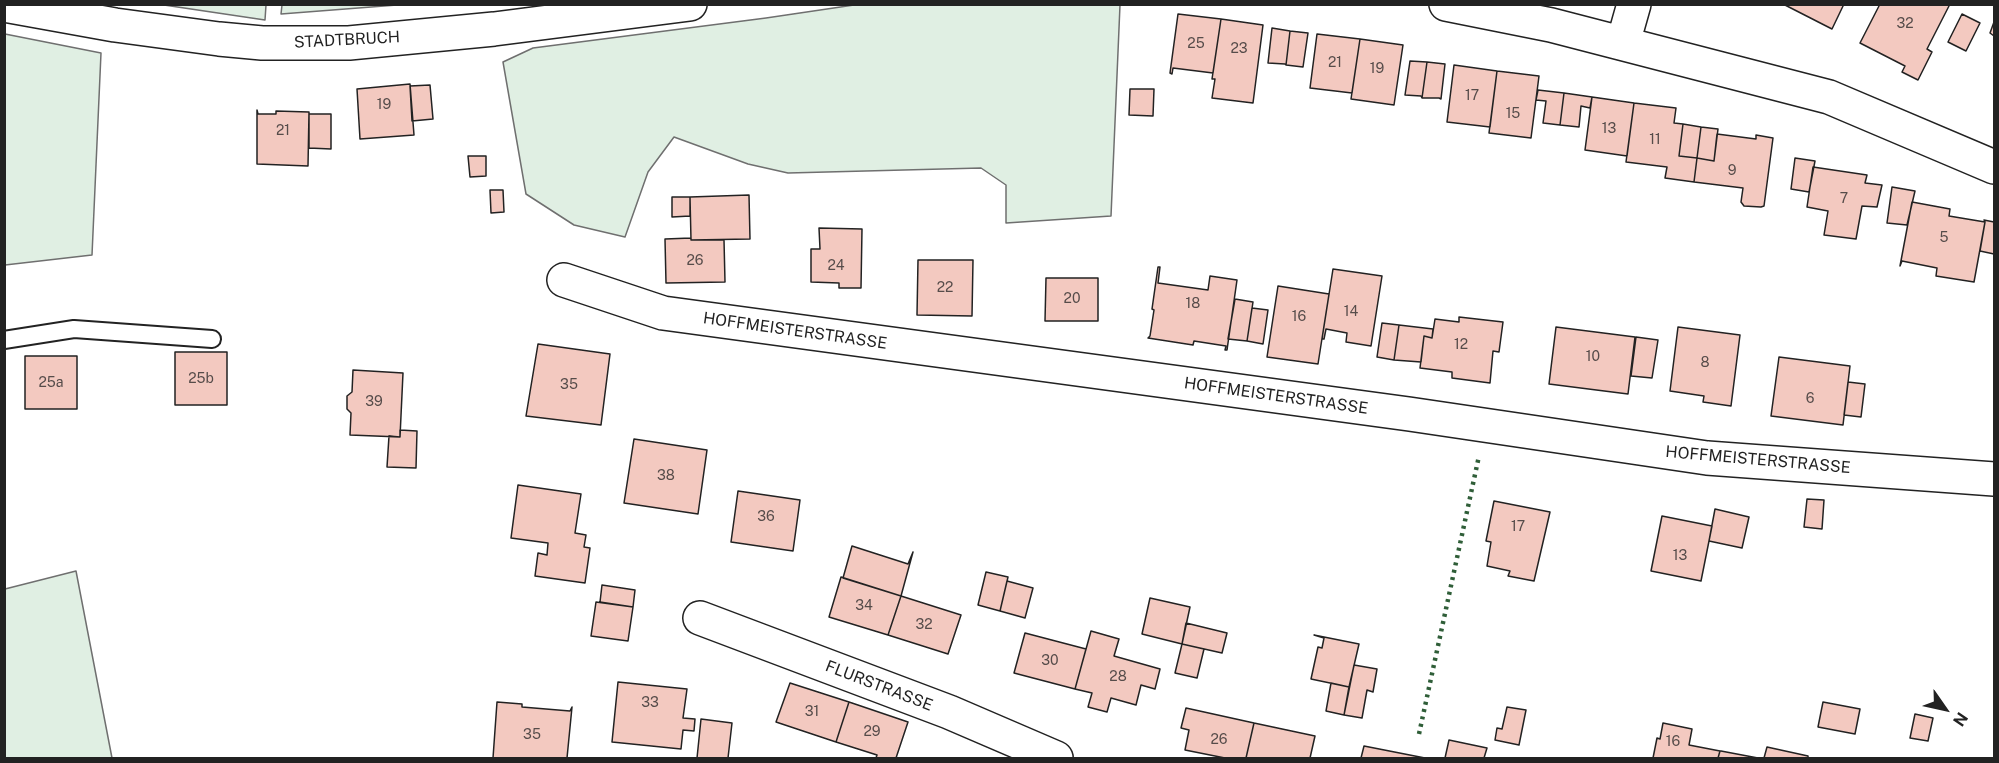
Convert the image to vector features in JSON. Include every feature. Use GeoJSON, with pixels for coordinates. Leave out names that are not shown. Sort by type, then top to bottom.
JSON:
{"type":"FeatureCollection","features":[{"type":"Feature","properties":{"kind":"street","name":"STADTBRUCH"},"geometry":{"type":"LineString","coordinates":[[4,5],[115,25],[219,39],[262,43],[349,43],[494,29],[690,4]]}},
{"type":"Feature","properties":{"kind":"street"},"geometry":{"type":"LineString","coordinates":[[1446,4],[1551,25],[1829,97],[1995,167]]}},
{"type":"Feature","properties":{"kind":"street"},"geometry":{"type":"LineString","coordinates":[[1623,43],[1634,4]]}},
{"type":"Feature","properties":{"kind":"street","name":"HOFFMEISTERSTRASSE"},"geometry":{"type":"LineString","coordinates":[[564,280],[663,313],[1707,458],[1995,479]]}},
{"type":"Feature","properties":{"kind":"street","name":"FLURSTRASSE"},"geometry":{"type":"LineString","coordinates":[[700,618],[949,712],[1056,759]]}},
{"type":"Feature","properties":{"kind":"lane"},"geometry":{"type":"LineString","coordinates":[[4,340],[74,329],[212,339]]}},
{"type":"Feature","properties":{"kind":"green space"},"geometry":{"type":"Polygon","coordinates":[[[266,4],[265,20],[164,5],[266,4]]]}},
{"type":"Feature","properties":{"kind":"green space"},"geometry":{"type":"Polygon","coordinates":[[[282,4],[397,5],[281,14],[282,4]]]}},
{"type":"Feature","properties":{"kind":"green space"},"geometry":{"type":"Polygon","coordinates":[[[854,5],[1120,5],[1111,216],[1006,223],[1006,185],[981,168],[788,173],[748,164],[674,137],[648,172],[625,237],[574,225],[526,194],[503,62],[533,48],[854,5]]]}},
{"type":"Feature","properties":{"kind":"green space"},"geometry":{"type":"Polygon","coordinates":[[[5,34],[101,53],[92,255],[5,265],[5,34]]]}},
{"type":"Feature","properties":{"kind":"green space"},"geometry":{"type":"Polygon","coordinates":[[[76,571],[112,758],[5,758],[5,589],[76,571]]]}},
{"type":"Feature","properties":{"kind":"building"},"geometry":{"type":"Polygon","coordinates":[[[1783,4],[1844,4],[1832,29],[1783,4]]]}},
{"type":"Feature","properties":{"kind":"building"},"geometry":{"type":"Polygon","coordinates":[[[1880,4],[1950,4],[1927,49],[1932,52],[1918,80],[1902,72],[1905,66],[1860,43],[1880,4]]]}},
{"type":"Feature","properties":{"kind":"building"},"geometry":{"type":"Polygon","coordinates":[[[1178,14],[1221,19],[1213,73],[1173,68],[1172,74],[1170,73],[1178,14]]]}},
{"type":"Feature","properties":{"kind":"building"},"geometry":{"type":"Polygon","coordinates":[[[1962,14],[1980,23],[1966,51],[1948,42],[1962,14]]]}},
{"type":"Feature","properties":{"kind":"building"},"geometry":{"type":"Polygon","coordinates":[[[1221,19],[1263,25],[1253,103],[1212,98],[1215,79],[1212,79],[1221,19]]]}},
{"type":"Feature","properties":{"kind":"building"},"geometry":{"type":"Polygon","coordinates":[[[1994,22],[1994,36],[1990,33],[1994,22]]]}},
{"type":"Feature","properties":{"kind":"building"},"geometry":{"type":"Polygon","coordinates":[[[1272,28],[1290,31],[1286,65],[1268,63],[1272,28]]]}},
{"type":"Feature","properties":{"kind":"building"},"geometry":{"type":"Polygon","coordinates":[[[1290,31],[1308,33],[1303,67],[1286,65],[1290,31]]]}},
{"type":"Feature","properties":{"kind":"building"},"geometry":{"type":"Polygon","coordinates":[[[1317,34],[1360,39],[1352,93],[1310,88],[1317,34]]]}},
{"type":"Feature","properties":{"kind":"building"},"geometry":{"type":"Polygon","coordinates":[[[1360,39],[1403,45],[1394,105],[1351,99],[1360,39]]]}},
{"type":"Feature","properties":{"kind":"building"},"geometry":{"type":"Polygon","coordinates":[[[1410,61],[1427,62],[1422,98],[1405,95],[1410,61]]]}},
{"type":"Feature","properties":{"kind":"building"},"geometry":{"type":"Polygon","coordinates":[[[1427,62],[1445,64],[1441,99],[1422,98],[1427,62]]]}},
{"type":"Feature","properties":{"kind":"building"},"geometry":{"type":"Polygon","coordinates":[[[1454,65],[1497,71],[1490,127],[1447,122],[1454,65]]]}},
{"type":"Feature","properties":{"kind":"building"},"geometry":{"type":"Polygon","coordinates":[[[1497,71],[1539,76],[1531,138],[1489,133],[1497,71]]]}},
{"type":"Feature","properties":{"kind":"building"},"geometry":{"type":"Polygon","coordinates":[[[410,84],[414,135],[360,139],[357,89],[410,84]]]}},
{"type":"Feature","properties":{"kind":"building"},"geometry":{"type":"Polygon","coordinates":[[[430,85],[433,119],[412,121],[410,86],[430,85]]]}},
{"type":"Feature","properties":{"kind":"building"},"geometry":{"type":"Polygon","coordinates":[[[1130,89],[1154,89],[1153,116],[1129,115],[1130,89]]]}},
{"type":"Feature","properties":{"kind":"building"},"geometry":{"type":"Polygon","coordinates":[[[1538,90],[1564,93],[1560,125],[1543,123],[1546,101],[1536,100],[1538,90]]]}},
{"type":"Feature","properties":{"kind":"building"},"geometry":{"type":"Polygon","coordinates":[[[1564,93],[1592,97],[1590,108],[1581,106],[1579,127],[1560,125],[1564,93]]]}},
{"type":"Feature","properties":{"kind":"building"},"geometry":{"type":"Polygon","coordinates":[[[1592,97],[1634,103],[1627,156],[1585,150],[1592,97]]]}},
{"type":"Feature","properties":{"kind":"building"},"geometry":{"type":"Polygon","coordinates":[[[1634,103],[1676,108],[1674,123],[1683,124],[1679,156],[1697,158],[1694,182],[1665,178],[1667,167],[1626,162],[1634,103]]]}},
{"type":"Feature","properties":{"kind":"building"},"geometry":{"type":"Polygon","coordinates":[[[257,110],[258,114],[276,114],[276,111],[309,112],[308,166],[257,164],[257,110]]]}},
{"type":"Feature","properties":{"kind":"building"},"geometry":{"type":"Polygon","coordinates":[[[309,114],[331,114],[331,149],[309,148],[309,114]]]}},
{"type":"Feature","properties":{"kind":"building"},"geometry":{"type":"Polygon","coordinates":[[[1683,124],[1701,127],[1697,158],[1679,156],[1683,124]]]}},
{"type":"Feature","properties":{"kind":"building"},"geometry":{"type":"Polygon","coordinates":[[[1701,127],[1718,129],[1714,161],[1697,158],[1701,127]]]}},
{"type":"Feature","properties":{"kind":"building"},"geometry":{"type":"Polygon","coordinates":[[[1717,134],[1756,139],[1756,135],[1773,138],[1764,206],[1744,206],[1741,202],[1743,188],[1694,182],[1697,158],[1714,161],[1717,134]]]}},
{"type":"Feature","properties":{"kind":"building"},"geometry":{"type":"Polygon","coordinates":[[[468,156],[486,156],[486,176],[470,177],[468,156]]]}},
{"type":"Feature","properties":{"kind":"building"},"geometry":{"type":"Polygon","coordinates":[[[1795,158],[1815,161],[1809,192],[1791,189],[1795,158]]]}},
{"type":"Feature","properties":{"kind":"building"},"geometry":{"type":"Polygon","coordinates":[[[1813,167],[1867,175],[1865,183],[1882,185],[1877,207],[1862,206],[1856,239],[1824,235],[1828,211],[1807,207],[1813,167]]]}},
{"type":"Feature","properties":{"kind":"building"},"geometry":{"type":"Polygon","coordinates":[[[1892,187],[1915,191],[1907,225],[1887,223],[1892,187]]]}},
{"type":"Feature","properties":{"kind":"building"},"geometry":{"type":"Polygon","coordinates":[[[490,190],[503,190],[504,212],[491,213],[490,190]]]}},
{"type":"Feature","properties":{"kind":"building"},"geometry":{"type":"Polygon","coordinates":[[[749,195],[750,239],[691,240],[690,197],[749,195]]]}},
{"type":"Feature","properties":{"kind":"building"},"geometry":{"type":"Polygon","coordinates":[[[672,197],[690,197],[690,216],[672,217],[672,197]]]}},
{"type":"Feature","properties":{"kind":"building"},"geometry":{"type":"Polygon","coordinates":[[[1912,202],[1950,209],[1949,216],[1985,222],[1974,282],[1936,276],[1937,268],[1902,261],[1900,266],[1912,202]]]}},
{"type":"Feature","properties":{"kind":"building"},"geometry":{"type":"Polygon","coordinates":[[[1984,220],[1994,222],[1994,254],[1980,251],[1984,220]]]}},
{"type":"Feature","properties":{"kind":"building"},"geometry":{"type":"Polygon","coordinates":[[[819,228],[862,229],[861,288],[839,288],[839,283],[811,282],[811,249],[820,249],[819,228]]]}},
{"type":"Feature","properties":{"kind":"building"},"geometry":{"type":"Polygon","coordinates":[[[691,238],[691,240],[724,240],[725,282],[666,283],[665,239],[691,238]]]}},
{"type":"Feature","properties":{"kind":"building"},"geometry":{"type":"Polygon","coordinates":[[[918,260],[973,260],[972,316],[917,315],[918,260]]]}},
{"type":"Feature","properties":{"kind":"building"},"geometry":{"type":"Polygon","coordinates":[[[1158,267],[1160,267],[1158,283],[1208,290],[1210,276],[1237,280],[1227,350],[1225,350],[1226,346],[1194,341],[1193,345],[1148,338],[1154,310],[1152,309],[1158,267]]]}},
{"type":"Feature","properties":{"kind":"building"},"geometry":{"type":"Polygon","coordinates":[[[1333,269],[1382,276],[1371,346],[1346,342],[1347,333],[1326,329],[1324,339],[1322,339],[1333,269]]]}},
{"type":"Feature","properties":{"kind":"building"},"geometry":{"type":"Polygon","coordinates":[[[1046,278],[1098,278],[1098,321],[1045,321],[1046,278]]]}},
{"type":"Feature","properties":{"kind":"building"},"geometry":{"type":"Polygon","coordinates":[[[1278,286],[1329,294],[1318,364],[1267,357],[1278,286]]]}},
{"type":"Feature","properties":{"kind":"building"},"geometry":{"type":"Polygon","coordinates":[[[1235,299],[1253,302],[1247,341],[1228,339],[1235,299]]]}},
{"type":"Feature","properties":{"kind":"building"},"geometry":{"type":"Polygon","coordinates":[[[1252,308],[1268,310],[1263,344],[1247,341],[1252,308]]]}},
{"type":"Feature","properties":{"kind":"building"},"geometry":{"type":"Polygon","coordinates":[[[1459,317],[1503,322],[1499,352],[1493,351],[1490,383],[1452,378],[1452,372],[1420,368],[1424,336],[1432,338],[1435,319],[1459,322],[1459,317]]]}},
{"type":"Feature","properties":{"kind":"building"},"geometry":{"type":"Polygon","coordinates":[[[1382,323],[1399,325],[1394,360],[1377,357],[1382,323]]]}},
{"type":"Feature","properties":{"kind":"building"},"geometry":{"type":"Polygon","coordinates":[[[1399,325],[1433,329],[1432,338],[1424,336],[1421,362],[1394,360],[1399,325]]]}},
{"type":"Feature","properties":{"kind":"building"},"geometry":{"type":"Polygon","coordinates":[[[1556,327],[1635,337],[1628,394],[1549,384],[1556,327]]]}},
{"type":"Feature","properties":{"kind":"building"},"geometry":{"type":"Polygon","coordinates":[[[1678,327],[1740,335],[1731,406],[1703,402],[1704,396],[1670,391],[1678,327]]]}},
{"type":"Feature","properties":{"kind":"building"},"geometry":{"type":"Polygon","coordinates":[[[1636,337],[1658,340],[1652,378],[1631,376],[1636,337]]]}},
{"type":"Feature","properties":{"kind":"building"},"geometry":{"type":"Polygon","coordinates":[[[538,344],[610,354],[601,425],[526,416],[538,344]]]}},
{"type":"Feature","properties":{"kind":"building"},"geometry":{"type":"Polygon","coordinates":[[[175,352],[227,352],[227,405],[175,405],[175,352]]]}},
{"type":"Feature","properties":{"kind":"building"},"geometry":{"type":"Polygon","coordinates":[[[25,356],[77,356],[77,409],[25,409],[25,356]]]}},
{"type":"Feature","properties":{"kind":"building"},"geometry":{"type":"Polygon","coordinates":[[[1779,357],[1850,366],[1843,425],[1771,416],[1779,357]]]}},
{"type":"Feature","properties":{"kind":"building"},"geometry":{"type":"Polygon","coordinates":[[[353,370],[403,373],[400,437],[350,435],[351,413],[347,409],[347,396],[352,392],[353,370]]]}},
{"type":"Feature","properties":{"kind":"building"},"geometry":{"type":"Polygon","coordinates":[[[1848,382],[1865,384],[1861,417],[1844,415],[1848,382]]]}},
{"type":"Feature","properties":{"kind":"building"},"geometry":{"type":"Polygon","coordinates":[[[400,430],[417,431],[416,468],[387,467],[389,436],[400,437],[400,430]]]}},
{"type":"Feature","properties":{"kind":"building"},"geometry":{"type":"Polygon","coordinates":[[[634,439],[707,450],[698,514],[624,503],[634,439]]]}},
{"type":"Feature","properties":{"kind":"building"},"geometry":{"type":"Polygon","coordinates":[[[518,485],[581,494],[575,533],[586,535],[584,547],[590,548],[585,583],[535,576],[538,553],[547,555],[548,543],[511,538],[518,485]]]}},
{"type":"Feature","properties":{"kind":"building"},"geometry":{"type":"Polygon","coordinates":[[[738,491],[800,500],[793,551],[731,542],[738,491]]]}},
{"type":"Feature","properties":{"kind":"building"},"geometry":{"type":"Polygon","coordinates":[[[1807,499],[1824,500],[1822,529],[1804,527],[1807,499]]]}},
{"type":"Feature","properties":{"kind":"building"},"geometry":{"type":"Polygon","coordinates":[[[1494,501],[1550,512],[1534,581],[1508,576],[1510,571],[1487,566],[1491,542],[1486,541],[1494,501]]]}},
{"type":"Feature","properties":{"kind":"building"},"geometry":{"type":"Polygon","coordinates":[[[1715,509],[1749,517],[1742,548],[1709,541],[1715,509]]]}},
{"type":"Feature","properties":{"kind":"building"},"geometry":{"type":"Polygon","coordinates":[[[1662,516],[1712,526],[1701,581],[1651,571],[1662,516]]]}},
{"type":"Feature","properties":{"kind":"building"},"geometry":{"type":"Polygon","coordinates":[[[852,546],[908,564],[913,552],[901,596],[843,578],[852,546]]]}},
{"type":"Feature","properties":{"kind":"building"},"geometry":{"type":"Polygon","coordinates":[[[986,572],[1008,577],[1000,611],[978,605],[986,572]]]}},
{"type":"Feature","properties":{"kind":"building"},"geometry":{"type":"Polygon","coordinates":[[[841,577],[901,596],[888,635],[829,617],[841,577]]]}},
{"type":"Feature","properties":{"kind":"building"},"geometry":{"type":"Polygon","coordinates":[[[1007,581],[1033,588],[1025,618],[1000,611],[1007,581]]]}},
{"type":"Feature","properties":{"kind":"building"},"geometry":{"type":"Polygon","coordinates":[[[602,585],[635,590],[633,607],[600,602],[602,585]]]}},
{"type":"Feature","properties":{"kind":"building"},"geometry":{"type":"Polygon","coordinates":[[[901,596],[961,615],[948,654],[888,635],[901,596]]]}},
{"type":"Feature","properties":{"kind":"building"},"geometry":{"type":"Polygon","coordinates":[[[1150,598],[1190,607],[1182,644],[1142,634],[1150,598]]]}},
{"type":"Feature","properties":{"kind":"building"},"geometry":{"type":"Polygon","coordinates":[[[596,602],[633,607],[628,641],[591,636],[596,602]]]}},
{"type":"Feature","properties":{"kind":"building"},"geometry":{"type":"Polygon","coordinates":[[[1186,623],[1227,633],[1222,653],[1182,644],[1186,623]]]}},
{"type":"Feature","properties":{"kind":"building"},"geometry":{"type":"Polygon","coordinates":[[[1091,631],[1119,639],[1114,656],[1160,669],[1155,689],[1141,685],[1136,705],[1111,698],[1107,712],[1088,707],[1092,693],[1075,689],[1091,631]]]}},
{"type":"Feature","properties":{"kind":"building"},"geometry":{"type":"Polygon","coordinates":[[[1025,633],[1086,649],[1075,689],[1014,673],[1025,633]]]}},
{"type":"Feature","properties":{"kind":"building"},"geometry":{"type":"Polygon","coordinates":[[[1314,635],[1359,644],[1349,687],[1311,679],[1318,647],[1322,648],[1324,638],[1314,635]]]}},
{"type":"Feature","properties":{"kind":"building"},"geometry":{"type":"Polygon","coordinates":[[[1182,644],[1204,649],[1197,678],[1175,673],[1182,644]]]}},
{"type":"Feature","properties":{"kind":"building"},"geometry":{"type":"Polygon","coordinates":[[[1354,665],[1377,669],[1373,692],[1367,690],[1362,718],[1344,715],[1354,665]]]}},
{"type":"Feature","properties":{"kind":"building"},"geometry":{"type":"Polygon","coordinates":[[[618,682],[687,689],[683,718],[695,719],[694,731],[683,730],[681,749],[612,742],[618,682]]]}},
{"type":"Feature","properties":{"kind":"building"},"geometry":{"type":"Polygon","coordinates":[[[790,683],[849,702],[836,742],[776,722],[790,683]]]}},
{"type":"Feature","properties":{"kind":"building"},"geometry":{"type":"Polygon","coordinates":[[[1331,683],[1349,687],[1344,715],[1326,711],[1331,683]]]}},
{"type":"Feature","properties":{"kind":"building"},"geometry":{"type":"Polygon","coordinates":[[[497,702],[522,704],[522,707],[570,711],[572,707],[567,758],[493,758],[497,702]]]}},
{"type":"Feature","properties":{"kind":"building"},"geometry":{"type":"Polygon","coordinates":[[[849,702],[908,722],[896,758],[876,758],[877,755],[836,742],[849,702]]]}},
{"type":"Feature","properties":{"kind":"building"},"geometry":{"type":"Polygon","coordinates":[[[1823,702],[1860,709],[1855,734],[1818,727],[1823,702]]]}},
{"type":"Feature","properties":{"kind":"building"},"geometry":{"type":"Polygon","coordinates":[[[1507,707],[1526,710],[1519,745],[1495,740],[1497,728],[1502,729],[1507,707]]]}},
{"type":"Feature","properties":{"kind":"building"},"geometry":{"type":"Polygon","coordinates":[[[1186,708],[1254,723],[1246,758],[1225,758],[1185,750],[1189,730],[1181,728],[1186,708]]]}},
{"type":"Feature","properties":{"kind":"building"},"geometry":{"type":"Polygon","coordinates":[[[1915,714],[1933,718],[1928,741],[1910,738],[1915,714]]]}},
{"type":"Feature","properties":{"kind":"building"},"geometry":{"type":"Polygon","coordinates":[[[701,719],[732,723],[728,758],[697,758],[701,719]]]}},
{"type":"Feature","properties":{"kind":"building"},"geometry":{"type":"Polygon","coordinates":[[[1254,723],[1315,736],[1310,758],[1246,758],[1254,723]]]}},
{"type":"Feature","properties":{"kind":"building"},"geometry":{"type":"Polygon","coordinates":[[[1663,723],[1692,729],[1689,745],[1720,751],[1718,758],[1653,758],[1663,723]]]}},
{"type":"Feature","properties":{"kind":"building"},"geometry":{"type":"Polygon","coordinates":[[[1449,740],[1487,748],[1484,758],[1445,758],[1449,740]]]}},
{"type":"Feature","properties":{"kind":"building"},"geometry":{"type":"Polygon","coordinates":[[[1364,746],[1425,758],[1361,758],[1364,746]]]}},
{"type":"Feature","properties":{"kind":"building"},"geometry":{"type":"Polygon","coordinates":[[[1767,747],[1808,756],[1808,758],[1764,758],[1767,747]]]}},
{"type":"Feature","properties":{"kind":"building"},"geometry":{"type":"Polygon","coordinates":[[[1721,751],[1758,758],[1718,758],[1721,751]]]}},
{"type":"Feature","properties":{"kind":"hedge"},"geometry":{"type":"LineString","coordinates":[[1419,734],[1479,456]]}}]}
